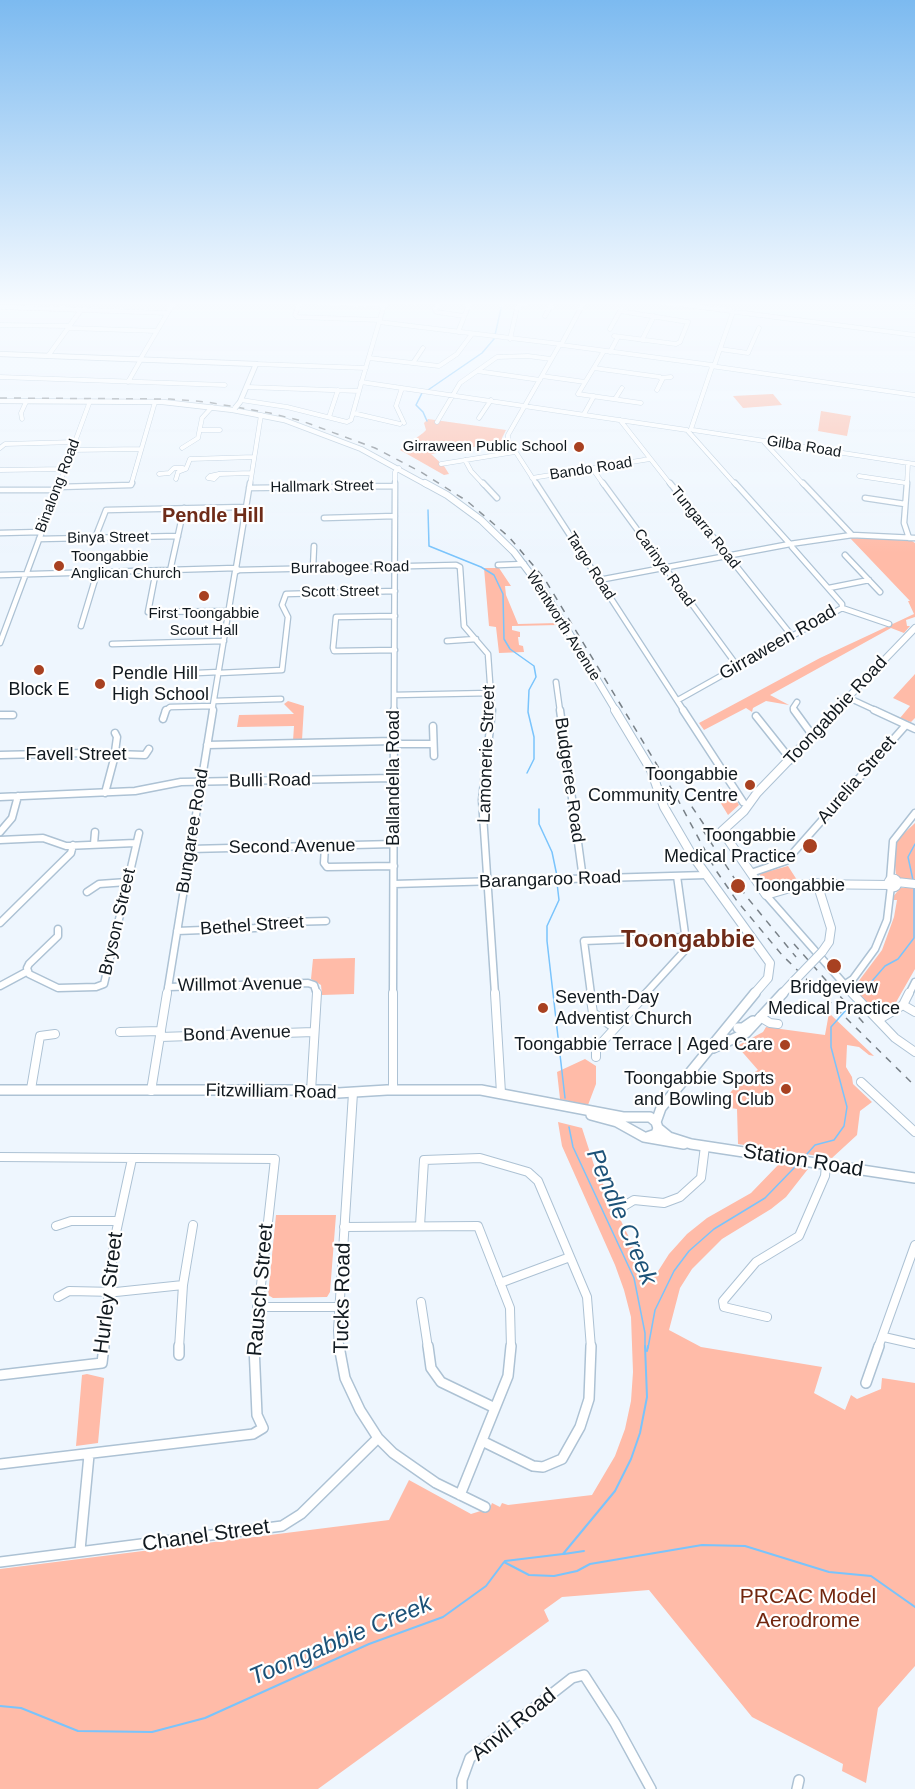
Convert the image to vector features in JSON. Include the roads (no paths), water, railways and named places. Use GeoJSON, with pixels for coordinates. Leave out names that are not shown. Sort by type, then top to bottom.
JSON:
{"type":"FeatureCollection","features":[{"type":"Feature","properties":{"kind":"main road"},"geometry":{"type":"LineString","coordinates":[[234,409],[241,401],[247,387]]}},
{"type":"Feature","properties":{"kind":"main road","name":"Wentworth Avenue"},"geometry":{"type":"LineString","coordinates":[[0,401],[155,402],[234,409],[290,422],[343,441],[399,468],[466,508],[488,526],[524,564],[547,596],[651,770],[664,807],[706,875],[770,963],[768,978],[732,1029],[710,1050],[661,1108],[643,1117]]}},
{"type":"Feature","properties":{"kind":"main road","name":"Toongabbie Road"},"geometry":{"type":"LineString","coordinates":[[751,873],[722,831],[744,811],[746,802],[791,760],[915,628]]}},
{"type":"Feature","properties":{"kind":"main road"},"geometry":{"type":"LineString","coordinates":[[751,873],[766,895],[799,884],[915,884]]}},
{"type":"Feature","properties":{"kind":"main road","name":"Wentworth Avenue"},"geometry":{"type":"LineString","coordinates":[[732,1029],[760,1017],[829,942],[831,928],[817,883]]}},
{"type":"Feature","properties":{"kind":"main road","name":"Fitzwilliam Road"},"geometry":{"type":"LineString","coordinates":[[0,1090],[329,1090],[353,1093],[393,1090],[481,1090],[643,1117]]}},
{"type":"Feature","properties":{"kind":"main road","name":"Fitzwilliam Road"},"geometry":{"type":"LineString","coordinates":[[541,1101],[608,1119],[643,1135]]}},
{"type":"Feature","properties":{"kind":"main road","name":"Wentworth Avenue"},"geometry":{"type":"LineString","coordinates":[[657,1125],[661,1108]]}},
{"type":"Feature","properties":{"kind":"main road"},"geometry":{"type":"LineString","coordinates":[[643,1117],[634,1127],[643,1135],[654,1136],[657,1125]]}},
{"type":"Feature","properties":{"kind":"main road","name":"Station Road"},"geometry":{"type":"LineString","coordinates":[[643,1117],[657,1125],[669,1137],[691,1144]]}},
{"type":"Feature","properties":{"kind":"main road","name":"Station Road"},"geometry":{"type":"LineString","coordinates":[[643,1135],[678,1144],[705,1146],[915,1178]]}},
{"type":"Feature","properties":{"kind":"street"},"geometry":{"type":"LineString","coordinates":[[241,401],[287,407],[345,422],[350,421],[356,391],[360,385]]}},
{"type":"Feature","properties":{"kind":"street","name":"Gilba Road"},"geometry":{"type":"LineString","coordinates":[[382,385],[915,464]]}},
{"type":"Feature","properties":{"kind":"street"},"geometry":{"type":"LineString","coordinates":[[437,422],[458,385]]}},
{"type":"Feature","properties":{"kind":"street","name":"Targo Road"},"geometry":{"type":"LineString","coordinates":[[537,385],[507,436],[515,452],[746,802]]}},
{"type":"Feature","properties":{"kind":"street"},"geometry":{"type":"LineString","coordinates":[[583,385],[578,394],[641,403]]}},
{"type":"Feature","properties":{"kind":"street"},"geometry":{"type":"LineString","coordinates":[[657,390],[659,385]]}},
{"type":"Feature","properties":{"kind":"street"},"geometry":{"type":"LineString","coordinates":[[691,430],[707,385]]}},
{"type":"Feature","properties":{"kind":"street"},"geometry":{"type":"LineString","coordinates":[[846,385],[915,395]]}},
{"type":"Feature","properties":{"kind":"street"},"geometry":{"type":"LineString","coordinates":[[247,387],[356,391]]}},
{"type":"Feature","properties":{"kind":"street"},"geometry":{"type":"LineString","coordinates":[[353,413],[402,424],[396,406],[402,388]]}},
{"type":"Feature","properties":{"kind":"street"},"geometry":{"type":"LineString","coordinates":[[615,399],[622,388]]}},
{"type":"Feature","properties":{"kind":"street"},"geometry":{"type":"LineString","coordinates":[[329,417],[338,390]]}},
{"type":"Feature","properties":{"kind":"street"},"geometry":{"type":"LineString","coordinates":[[584,414],[594,396]]}},
{"type":"Feature","properties":{"kind":"street"},"geometry":{"type":"LineString","coordinates":[[479,418],[491,400]]}},
{"type":"Feature","properties":{"kind":"street","name":"Binalong Road"},"geometry":{"type":"LineString","coordinates":[[0,643],[90,401]]}},
{"type":"Feature","properties":{"kind":"street"},"geometry":{"type":"LineString","coordinates":[[22,419],[21,412],[26,402]]}},
{"type":"Feature","properties":{"kind":"street"},"geometry":{"type":"LineString","coordinates":[[0,490],[130,485],[155,402]]}},
{"type":"Feature","properties":{"kind":"street"},"geometry":{"type":"LineString","coordinates":[[182,448],[197,439],[202,418],[212,407]]}},
{"type":"Feature","properties":{"kind":"street","name":"Bungaree Road"},"geometry":{"type":"LineString","coordinates":[[151,1091],[261,415]]}},
{"type":"Feature","properties":{"kind":"street","name":"Tungarra Road"},"geometry":{"type":"LineString","coordinates":[[620,420],[792,636]]}},
{"type":"Feature","properties":{"kind":"street"},"geometry":{"type":"LineString","coordinates":[[200,430],[220,430]]}},
{"type":"Feature","properties":{"kind":"street","name":"Girraween Road"},"geometry":{"type":"LineString","coordinates":[[678,700],[842,608],[843,604],[691,430]]}},
{"type":"Feature","properties":{"kind":"street"},"geometry":{"type":"LineString","coordinates":[[763,441],[852,535]]}},
{"type":"Feature","properties":{"kind":"street"},"geometry":{"type":"LineString","coordinates":[[0,448],[5,444],[75,442]]}},
{"type":"Feature","properties":{"kind":"street"},"geometry":{"type":"LineString","coordinates":[[72,450],[141,449]]}},
{"type":"Feature","properties":{"kind":"street"},"geometry":{"type":"LineString","coordinates":[[441,464],[515,452]]}},
{"type":"Feature","properties":{"kind":"street"},"geometry":{"type":"LineString","coordinates":[[187,468],[188,460],[192,459],[254,457]]}},
{"type":"Feature","properties":{"kind":"street","name":"Bando Road"},"geometry":{"type":"LineString","coordinates":[[532,478],[650,459]]}},
{"type":"Feature","properties":{"kind":"street"},"geometry":{"type":"LineString","coordinates":[[465,460],[471,471],[497,498]]}},
{"type":"Feature","properties":{"kind":"street"},"geometry":{"type":"LineString","coordinates":[[908,463],[904,523],[912,538]]}},
{"type":"Feature","properties":{"kind":"street"},"geometry":{"type":"LineString","coordinates":[[159,474],[169,473],[174,468],[187,468]]}},
{"type":"Feature","properties":{"kind":"street"},"geometry":{"type":"LineString","coordinates":[[177,479],[178,473],[187,468]]}},
{"type":"Feature","properties":{"kind":"street","name":"Ballandella Road"},"geometry":{"type":"LineString","coordinates":[[393,1090],[395,471],[399,468]]}},
{"type":"Feature","properties":{"kind":"street","name":"Carinya Road"},"geometry":{"type":"LineString","coordinates":[[592,468],[738,667]]}},
{"type":"Feature","properties":{"kind":"street"},"geometry":{"type":"LineString","coordinates":[[0,470],[65,469]]}},
{"type":"Feature","properties":{"kind":"street"},"geometry":{"type":"LineString","coordinates":[[219,474],[251,473]]}},
{"type":"Feature","properties":{"kind":"street"},"geometry":{"type":"LineString","coordinates":[[859,476],[906,483]]}},
{"type":"Feature","properties":{"kind":"street","name":"Hallmark Street"},"geometry":{"type":"LineString","coordinates":[[249,488],[395,486]]}},
{"type":"Feature","properties":{"kind":"street"},"geometry":{"type":"LineString","coordinates":[[865,498],[905,504]]}},
{"type":"Feature","properties":{"kind":"street"},"geometry":{"type":"LineString","coordinates":[[95,538],[106,510],[246,507]]}},
{"type":"Feature","properties":{"kind":"street"},"geometry":{"type":"LineString","coordinates":[[170,571],[184,508]]}},
{"type":"Feature","properties":{"kind":"street"},"geometry":{"type":"LineString","coordinates":[[324,518],[395,516]]}},
{"type":"Feature","properties":{"kind":"street"},"geometry":{"type":"LineString","coordinates":[[0,533],[41,532]]}},
{"type":"Feature","properties":{"kind":"street"},"geometry":{"type":"LineString","coordinates":[[599,580],[852,535],[912,538]]}},
{"type":"Feature","properties":{"kind":"street","name":"Binya Street"},"geometry":{"type":"LineString","coordinates":[[39,539],[178,536]]}},
{"type":"Feature","properties":{"kind":"street"},"geometry":{"type":"LineString","coordinates":[[313,568],[314,546]]}},
{"type":"Feature","properties":{"kind":"street"},"geometry":{"type":"LineString","coordinates":[[845,555],[880,592]]}},
{"type":"Feature","properties":{"kind":"street"},"geometry":{"type":"LineString","coordinates":[[498,565],[524,564]]}},
{"type":"Feature","properties":{"kind":"street","name":"Burrabogee Road"},"geometry":{"type":"LineString","coordinates":[[0,575],[456,565],[460,567]]}},
{"type":"Feature","properties":{"kind":"street","name":"Lamonerie Street"},"geometry":{"type":"LineString","coordinates":[[460,567],[464,626],[488,653],[492,711],[482,792],[501,1093]]}},
{"type":"Feature","properties":{"kind":"street"},"geometry":{"type":"LineString","coordinates":[[156,571],[148,612],[229,611]]}},
{"type":"Feature","properties":{"kind":"street"},"geometry":{"type":"LineString","coordinates":[[81,626],[97,573]]}},
{"type":"Feature","properties":{"kind":"street"},"geometry":{"type":"LineString","coordinates":[[829,588],[869,580]]}},
{"type":"Feature","properties":{"kind":"street","name":"Scott Street"},"geometry":{"type":"LineString","coordinates":[[219,673],[281,671],[288,617],[282,605],[286,594],[395,591]]}},
{"type":"Feature","properties":{"kind":"street"},"geometry":{"type":"LineString","coordinates":[[842,608],[889,624]]}},
{"type":"Feature","properties":{"kind":"street"},"geometry":{"type":"LineString","coordinates":[[394,650],[334,651],[333,648],[336,617],[395,616]]}},
{"type":"Feature","properties":{"kind":"street"},"geometry":{"type":"LineString","coordinates":[[447,640],[476,639]]}},
{"type":"Feature","properties":{"kind":"street"},"geometry":{"type":"LineString","coordinates":[[112,644],[224,642]]}},
{"type":"Feature","properties":{"kind":"street"},"geometry":{"type":"LineString","coordinates":[[197,673],[219,673]]}},
{"type":"Feature","properties":{"kind":"street","name":"Budgeree Road"},"geometry":{"type":"LineString","coordinates":[[556,682],[583,879]]}},
{"type":"Feature","properties":{"kind":"street"},"geometry":{"type":"LineString","coordinates":[[394,695],[491,693]]}},
{"type":"Feature","properties":{"kind":"street"},"geometry":{"type":"LineString","coordinates":[[849,698],[915,729]]}},
{"type":"Feature","properties":{"kind":"street"},"geometry":{"type":"LineString","coordinates":[[163,719],[165,710],[171,707],[281,699]]}},
{"type":"Feature","properties":{"kind":"street"},"geometry":{"type":"LineString","coordinates":[[797,702],[793,708],[813,736]]}},
{"type":"Feature","properties":{"kind":"street"},"geometry":{"type":"LineString","coordinates":[[0,715],[14,715]]}},
{"type":"Feature","properties":{"kind":"street"},"geometry":{"type":"LineString","coordinates":[[756,716],[791,760]]}},
{"type":"Feature","properties":{"kind":"street","name":"Aurelia Street"},"geometry":{"type":"LineString","coordinates":[[751,873],[786,861],[906,725]]}},
{"type":"Feature","properties":{"kind":"street"},"geometry":{"type":"LineString","coordinates":[[433,726],[434,756]]}},
{"type":"Feature","properties":{"kind":"street"},"geometry":{"type":"LineString","coordinates":[[105,793],[117,737],[115,733]]}},
{"type":"Feature","properties":{"kind":"street"},"geometry":{"type":"LineString","coordinates":[[207,745],[432,744]]}},
{"type":"Feature","properties":{"kind":"street","name":"Favell Street"},"geometry":{"type":"LineString","coordinates":[[0,755],[84,753],[145,755],[150,749]]}},
{"type":"Feature","properties":{"kind":"street","name":"Bulli Road"},"geometry":{"type":"LineString","coordinates":[[0,797],[147,790],[170,784],[394,778]]}},
{"type":"Feature","properties":{"kind":"street"},"geometry":{"type":"LineString","coordinates":[[147,790],[148,797]]}},
{"type":"Feature","properties":{"kind":"street"},"geometry":{"type":"LineString","coordinates":[[0,832],[12,818],[18,796]]}},
{"type":"Feature","properties":{"kind":"street"},"geometry":{"type":"LineString","coordinates":[[844,985],[853,979],[876,949],[887,920],[895,883],[893,841],[915,813]]}},
{"type":"Feature","properties":{"kind":"street"},"geometry":{"type":"LineString","coordinates":[[94,844],[95,832]]}},
{"type":"Feature","properties":{"kind":"street","name":"Bryson Street"},"geometry":{"type":"LineString","coordinates":[[28,971],[58,988],[96,987],[104,984],[139,832]]}},
{"type":"Feature","properties":{"kind":"street"},"geometry":{"type":"LineString","coordinates":[[0,840],[43,838],[62,845],[135,843]]}},
{"type":"Feature","properties":{"kind":"street","name":"Second Avenue"},"geometry":{"type":"LineString","coordinates":[[190,849],[394,844]]}},
{"type":"Feature","properties":{"kind":"street"},"geometry":{"type":"LineString","coordinates":[[0,923],[71,853],[73,845]]}},
{"type":"Feature","properties":{"kind":"street"},"geometry":{"type":"LineString","coordinates":[[325,846],[324,863],[330,868],[394,866]]}},
{"type":"Feature","properties":{"kind":"street","name":"Barangaroo Road"},"geometry":{"type":"LineString","coordinates":[[394,884],[706,875]]}},
{"type":"Feature","properties":{"kind":"street"},"geometry":{"type":"LineString","coordinates":[[596,1057],[597,1049],[686,950],[677,876]]}},
{"type":"Feature","properties":{"kind":"street"},"geometry":{"type":"LineString","coordinates":[[87,892],[99,884],[127,882]]}},
{"type":"Feature","properties":{"kind":"street"},"geometry":{"type":"LineString","coordinates":[[766,895],[854,996],[895,1038],[915,1052]]}},
{"type":"Feature","properties":{"kind":"street","name":"Bethel Street"},"geometry":{"type":"LineString","coordinates":[[177,931],[255,928],[286,922],[326,921]]}},
{"type":"Feature","properties":{"kind":"street"},"geometry":{"type":"LineString","coordinates":[[0,986],[28,971],[29,964],[58,936],[58,929]]}},
{"type":"Feature","properties":{"kind":"street"},"geometry":{"type":"LineString","coordinates":[[615,1028],[593,1013],[584,941],[686,937]]}},
{"type":"Feature","properties":{"kind":"street"},"geometry":{"type":"LineString","coordinates":[[878,1020],[903,1005],[915,982]]}},
{"type":"Feature","properties":{"kind":"street","name":"Willmot Avenue"},"geometry":{"type":"LineString","coordinates":[[168,987],[311,984],[317,992],[311,1090]]}},
{"type":"Feature","properties":{"kind":"street"},"geometry":{"type":"LineString","coordinates":[[903,1005],[915,1012]]}},
{"type":"Feature","properties":{"kind":"street"},"geometry":{"type":"LineString","coordinates":[[760,1017],[770,1023],[778,1024]]}},
{"type":"Feature","properties":{"kind":"street","name":"Bond Avenue"},"geometry":{"type":"LineString","coordinates":[[120,1032],[160,1034],[314,1032]]}},
{"type":"Feature","properties":{"kind":"street"},"geometry":{"type":"LineString","coordinates":[[31,1089],[38,1060],[40,1036],[55,1034]]}},
{"type":"Feature","properties":{"kind":"street"},"geometry":{"type":"LineString","coordinates":[[861,1082],[915,1132]]}},
{"type":"Feature","properties":{"kind":"street","name":"Tucks Road"},"geometry":{"type":"LineString","coordinates":[[353,1093],[339,1307],[339,1349],[345,1378],[360,1410],[378,1438],[410,1467],[485,1507]]}},
{"type":"Feature","properties":{"kind":"street"},"geometry":{"type":"LineString","coordinates":[[624,1206],[634,1200],[664,1203],[680,1197],[701,1178],[705,1146]]}},
{"type":"Feature","properties":{"kind":"street","name":"Rausch Street"},"geometry":{"type":"LineString","coordinates":[[0,1157],[275,1159],[257,1306],[254,1356],[257,1415],[263,1428],[253,1434],[0,1464]]}},
{"type":"Feature","properties":{"kind":"street"},"geometry":{"type":"LineString","coordinates":[[420,1226],[424,1160],[480,1158],[523,1169],[538,1181],[587,1297],[592,1335],[590,1390],[580,1427],[562,1459],[543,1467],[533,1466],[482,1441]]}},
{"type":"Feature","properties":{"kind":"street","name":"Hurley Street"},"geometry":{"type":"LineString","coordinates":[[0,1375],[102,1363],[108,1291],[118,1221],[132,1159]]}},
{"type":"Feature","properties":{"kind":"street"},"geometry":{"type":"LineString","coordinates":[[767,1317],[724,1307],[723,1301],[756,1262],[799,1236],[825,1176],[826,1165]]}},
{"type":"Feature","properties":{"kind":"street"},"geometry":{"type":"LineString","coordinates":[[56,1226],[71,1221],[118,1221]]}},
{"type":"Feature","properties":{"kind":"street"},"geometry":{"type":"LineString","coordinates":[[179,1356],[183,1285],[193,1225]]}},
{"type":"Feature","properties":{"kind":"street"},"geometry":{"type":"LineString","coordinates":[[344,1227],[478,1226],[510,1308],[512,1330],[508,1376],[460,1495]]}},
{"type":"Feature","properties":{"kind":"street"},"geometry":{"type":"LineString","coordinates":[[866,1383],[915,1245]]}},
{"type":"Feature","properties":{"kind":"street"},"geometry":{"type":"LineString","coordinates":[[500,1283],[570,1257]]}},
{"type":"Feature","properties":{"kind":"street"},"geometry":{"type":"LineString","coordinates":[[58,1297],[69,1292],[183,1285]]}},
{"type":"Feature","properties":{"kind":"street"},"geometry":{"type":"LineString","coordinates":[[422,1302],[431,1368],[435,1376],[441,1382],[495,1408]]}},
{"type":"Feature","properties":{"kind":"street"},"geometry":{"type":"LineString","coordinates":[[257,1306],[339,1307]]}},
{"type":"Feature","properties":{"kind":"street"},"geometry":{"type":"LineString","coordinates":[[884,1337],[915,1344]]}},
{"type":"Feature","properties":{"kind":"street","name":"Chanel Street"},"geometry":{"type":"LineString","coordinates":[[0,1562],[282,1526],[301,1514],[378,1438]]}},
{"type":"Feature","properties":{"kind":"street"},"geometry":{"type":"LineString","coordinates":[[80,1550],[89,1455]]}},
{"type":"Feature","properties":{"kind":"street","name":"Anvil Road"},"geometry":{"type":"LineString","coordinates":[[462,1789],[462,1780],[470,1758],[572,1678],[584,1675],[615,1724],[651,1789]]}},
{"type":"Feature","properties":{"kind":"waterway","name":"Pendle Creek"},"geometry":{"type":"LineString","coordinates":[[428,390],[435,385]]}},
{"type":"Feature","properties":{"kind":"waterway","name":"Pendle Creek"},"geometry":{"type":"LineString","coordinates":[[422,393],[416,405],[423,412],[427,421]]}},
{"type":"Feature","properties":{"kind":"waterway","name":"Pendle Creek"},"geometry":{"type":"LineString","coordinates":[[428,510],[429,546],[481,567],[494,575],[503,594],[504,639],[510,649],[534,666],[536,677],[529,690],[528,712],[534,737],[534,759],[527,773]]}},
{"type":"Feature","properties":{"kind":"waterway","name":"Pendle Creek"},"geometry":{"type":"LineString","coordinates":[[539,809],[539,824],[552,852],[557,876]]}},
{"type":"Feature","properties":{"kind":"waterway"},"geometry":{"type":"LineString","coordinates":[[913,880],[908,857],[915,844]]}},
{"type":"Feature","properties":{"kind":"waterway","name":"Pendle Creek"},"geometry":{"type":"LineString","coordinates":[[557,883],[559,900],[547,926],[547,941],[565,1098]]}},
{"type":"Feature","properties":{"kind":"waterway"},"geometry":{"type":"LineString","coordinates":[[860,995],[885,966],[898,959],[914,938],[914,888]]}},
{"type":"Feature","properties":{"kind":"waterway"},"geometry":{"type":"LineString","coordinates":[[807,1154],[815,1145],[834,1140],[844,1126],[847,1107],[831,1047],[831,1027],[854,1001]]}},
{"type":"Feature","properties":{"kind":"waterway","name":"Pendle Creek"},"geometry":{"type":"LineString","coordinates":[[569,1127],[573,1147],[634,1278],[645,1333],[645,1346]]}},
{"type":"Feature","properties":{"kind":"waterway"},"geometry":{"type":"LineString","coordinates":[[648,1348],[655,1310],[674,1271],[689,1251],[714,1229],[765,1198],[795,1167]]}},
{"type":"Feature","properties":{"kind":"waterway"},"geometry":{"type":"LineString","coordinates":[[505,1561],[563,1554],[615,1491],[631,1459],[640,1433],[647,1397],[645,1346]]}},
{"type":"Feature","properties":{"kind":"waterway","name":"Pendle Creek"},"geometry":{"type":"LineString","coordinates":[[647,1351],[648,1346]]}},
{"type":"Feature","properties":{"kind":"waterway","name":"Toongabbie Creek"},"geometry":{"type":"LineString","coordinates":[[0,1706],[21,1708],[78,1731],[152,1732],[205,1718],[369,1644],[443,1617],[486,1586],[504,1562],[529,1575],[554,1576],[577,1571],[590,1564],[702,1545],[745,1546],[829,1572],[871,1576],[915,1607]]}},
{"type":"Feature","properties":{"kind":"waterway"},"geometry":{"type":"LineString","coordinates":[[564,1554],[584,1551]]}},
{"type":"Feature","properties":{"kind":"railway"},"geometry":{"type":"LineString","coordinates":[[0,398],[170,399],[207,402],[270,413],[302,421],[375,448],[421,472],[467,501],[509,537],[544,578],[677,798],[715,869],[737,901],[782,955],[915,1086]]}},
{"type":"Feature","properties":{"kind":"railway"},"geometry":{"type":"LineString","coordinates":[[684,795],[709,832]]}},
{"type":"Feature","properties":{"kind":"railway"},"geometry":{"type":"LineString","coordinates":[[702,829],[746,896],[796,957]]}},
{"type":"Feature","properties":{"kind":"railway"},"geometry":{"type":"LineString","coordinates":[[794,944],[868,1028]]}},
{"type":"Feature","properties":{"kind":"place","name":"Girraween Public School"},"geometry":{"type":"Point","coordinates":[579,447]}},
{"type":"Feature","properties":{"kind":"place","name":"Toongabbie Anglican Church"},"geometry":{"type":"Point","coordinates":[59,566]}},
{"type":"Feature","properties":{"kind":"place","name":"First Toongabbie Scout Hall"},"geometry":{"type":"Point","coordinates":[204,596]}},
{"type":"Feature","properties":{"kind":"place","name":"Block E"},"geometry":{"type":"Point","coordinates":[39,670]}},
{"type":"Feature","properties":{"kind":"place","name":"Pendle Hill High School"},"geometry":{"type":"Point","coordinates":[100,684]}},
{"type":"Feature","properties":{"kind":"place","name":"Toongabbie Community Centre"},"geometry":{"type":"Point","coordinates":[750,785]}},
{"type":"Feature","properties":{"kind":"place","name":"Toongabbie Medical Practice"},"geometry":{"type":"Point","coordinates":[810,846]}},
{"type":"Feature","properties":{"kind":"place","name":"Toongabbie"},"geometry":{"type":"Point","coordinates":[738,886]}},
{"type":"Feature","properties":{"kind":"place","name":"Bridgeview Medical Practice"},"geometry":{"type":"Point","coordinates":[834,966]}},
{"type":"Feature","properties":{"kind":"place","name":"Seventh-Day Adventist Church"},"geometry":{"type":"Point","coordinates":[543,1008]}},
{"type":"Feature","properties":{"kind":"place","name":"Toongabbie Terrace | Aged Care"},"geometry":{"type":"Point","coordinates":[785,1045]}},
{"type":"Feature","properties":{"kind":"place","name":"Toongabbie Sports and Bowling Club"},"geometry":{"type":"Point","coordinates":[786,1089]}},
{"type":"Feature","properties":{"kind":"district","name":"Pendle Hill"},"geometry":{"type":"Point","coordinates":[213,516]}},
{"type":"Feature","properties":{"kind":"district","name":"Toongabbie"},"geometry":{"type":"Point","coordinates":[688,940]}},
{"type":"Feature","properties":{"kind":"park label","name":"PRCAC Model Aerodrome"},"geometry":{"type":"Point","coordinates":[808,1609]}}]}
